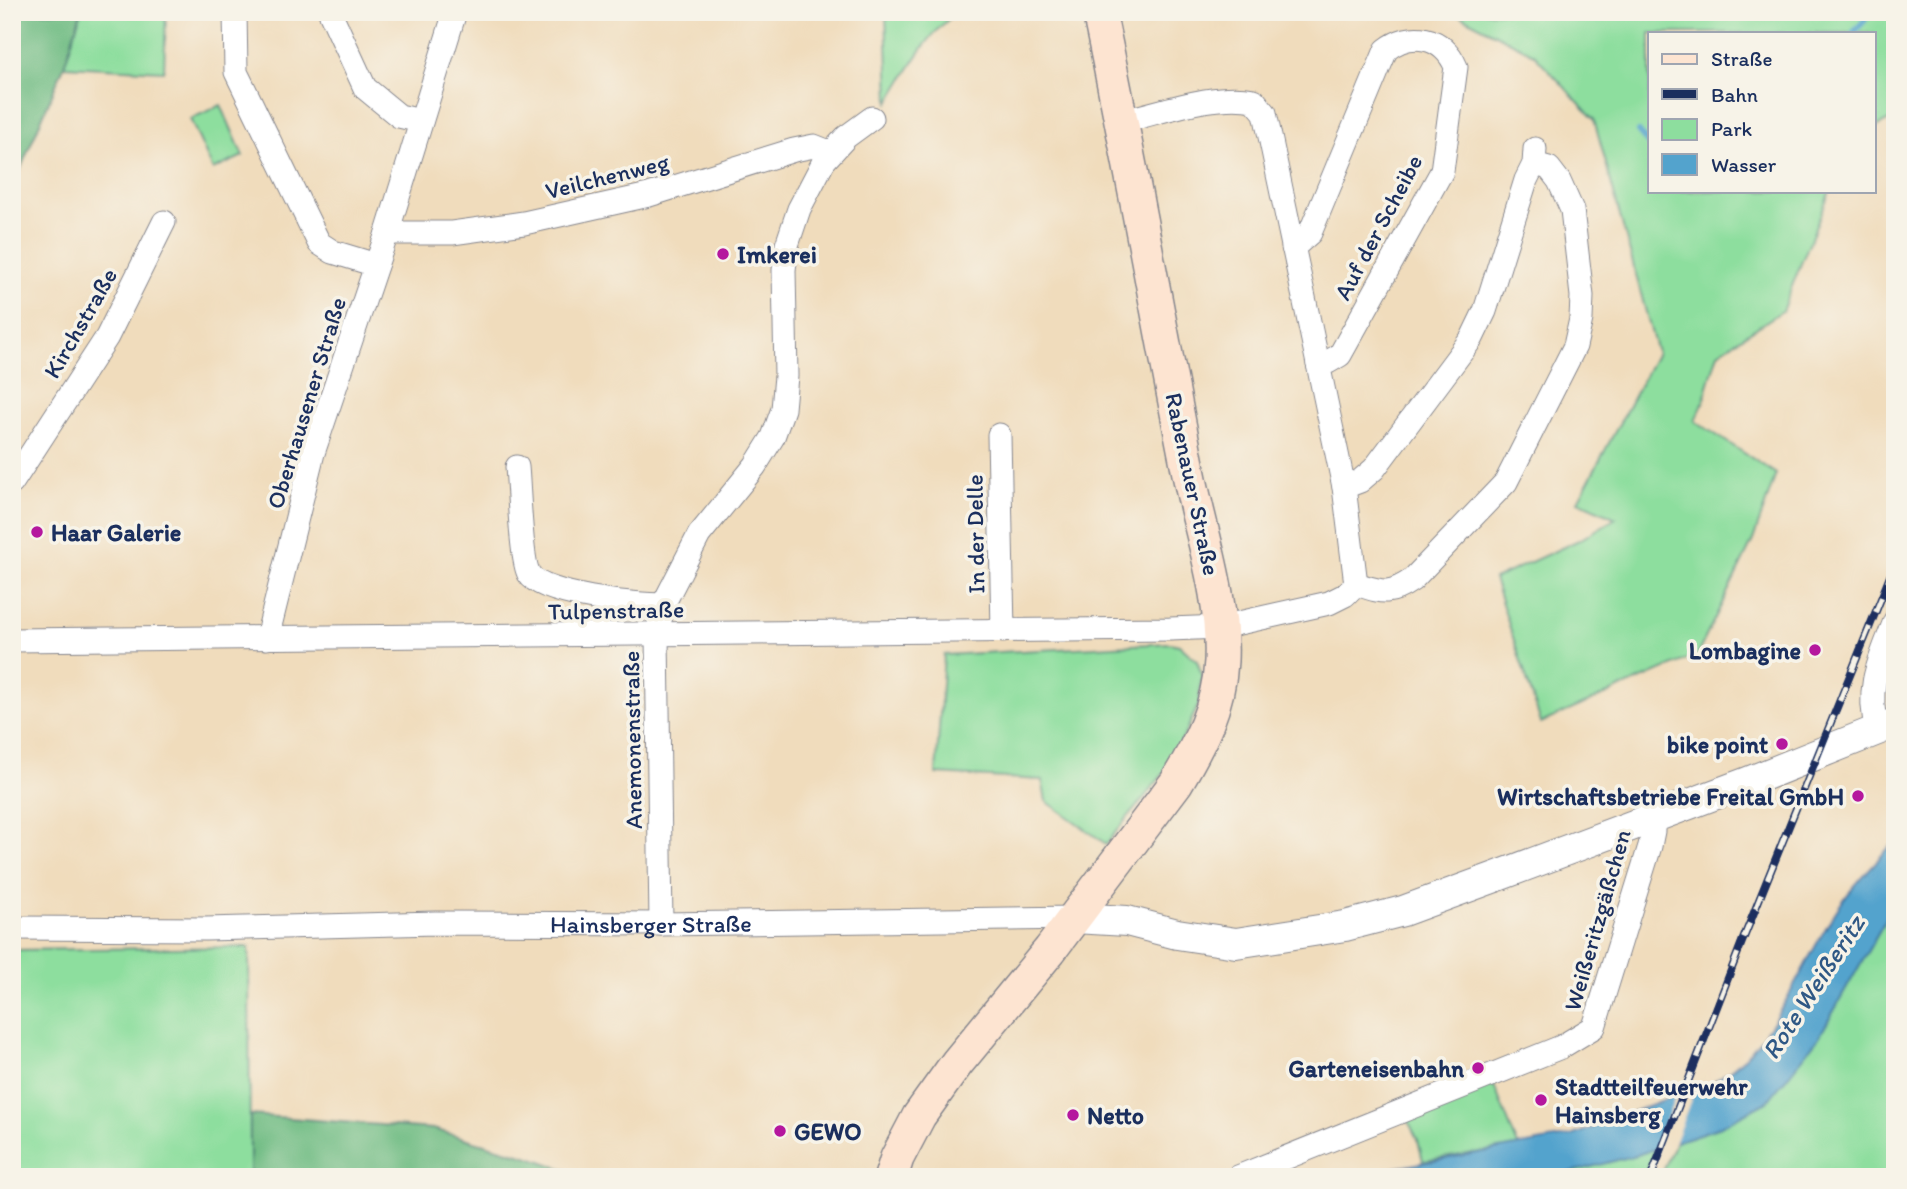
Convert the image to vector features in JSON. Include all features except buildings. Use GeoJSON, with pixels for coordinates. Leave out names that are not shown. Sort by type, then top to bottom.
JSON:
{"type":"FeatureCollection","features":[{"type":"Feature","properties":{"kind":"main road","name":"Rabenauer Straße"},"geometry":{"type":"LineString","coordinates":[[891,1177],[897,1158],[938,1088],[1160,808],[1197,748],[1209,721],[1220,680],[1221,627],[1188,472],[1123,121],[1100,12]]}},
{"type":"Feature","properties":{"kind":"street"},"geometry":{"type":"LineString","coordinates":[[235,12],[236,72],[318,243],[332,253],[376,265]]}},
{"type":"Feature","properties":{"kind":"street"},"geometry":{"type":"LineString","coordinates":[[330,12],[365,88],[399,116],[421,121]]}},
{"type":"Feature","properties":{"kind":"street","name":"Oberhausener Straße"},"geometry":{"type":"LineString","coordinates":[[267,638],[313,453],[387,233],[455,12]]}},
{"type":"Feature","properties":{"kind":"street","name":"Auf der Scheibe"},"geometry":{"type":"LineString","coordinates":[[1293,248],[1310,233],[1386,50],[1398,41],[1408,39],[1417,38],[1437,43],[1450,54],[1456,67],[1442,171],[1340,355],[1318,364]]}},
{"type":"Feature","properties":{"kind":"street","name":"Auf der Scheibe"},"geometry":{"type":"LineString","coordinates":[[1123,121],[1239,97],[1254,100],[1265,113],[1343,487],[1356,584]]}},
{"type":"Feature","properties":{"kind":"street","name":"Anemonenstraße"},"geometry":{"type":"LineString","coordinates":[[660,924],[657,636],[663,605],[699,535],[755,466],[773,437],[783,410],[786,376],[784,270],[787,244],[799,209],[824,161],[846,138],[872,118]]}},
{"type":"Feature","properties":{"kind":"street","name":"Veilchenweg"},"geometry":{"type":"LineString","coordinates":[[387,233],[452,233],[523,223],[649,195],[814,146],[824,150],[824,161]]}},
{"type":"Feature","properties":{"kind":"street"},"geometry":{"type":"LineString","coordinates":[[1221,627],[1329,603],[1345,595],[1356,584],[1383,593],[1397,590],[1412,580],[1506,482],[1575,346],[1581,319],[1582,296],[1572,210],[1559,181],[1549,168],[1535,157],[1525,180],[1485,311],[1472,338],[1374,469],[1360,481],[1343,487]]}},
{"type":"Feature","properties":{"kind":"street","name":"Kirchstraße"},"geometry":{"type":"LineString","coordinates":[[12,483],[107,337],[164,222]]}},
{"type":"Feature","properties":{"kind":"street","name":"In der Delle"},"geometry":{"type":"LineString","coordinates":[[999,435],[1003,631]]}},
{"type":"Feature","properties":{"kind":"street"},"geometry":{"type":"LineString","coordinates":[[517,467],[526,564],[528,573],[537,583],[570,594],[644,605],[663,605]]}},
{"type":"Feature","properties":{"kind":"street"},"geometry":{"type":"LineString","coordinates":[[1894,623],[1895,660]]}},
{"type":"Feature","properties":{"kind":"street"},"geometry":{"type":"LineString","coordinates":[[1886,726],[1871,699],[1877,667],[1894,623]]}},
{"type":"Feature","properties":{"kind":"street","name":"Tulpenstraße"},"geometry":{"type":"LineString","coordinates":[[12,640],[657,636],[1221,627]]}},
{"type":"Feature","properties":{"kind":"street","name":"Hainsberger Straße"},"geometry":{"type":"LineString","coordinates":[[12,928],[206,929],[435,923],[660,924],[1074,919],[1126,921],[1177,934],[1236,943],[1345,926],[1403,911],[1786,767],[1886,726]]}},
{"type":"Feature","properties":{"kind":"street","name":"Weißeritzgäßchen"},"geometry":{"type":"LineString","coordinates":[[1237,1177],[1561,1047],[1594,1027],[1650,846],[1653,831],[1649,818]]}},
{"type":"Feature","properties":{"kind":"green space"},"geometry":{"type":"Polygon","coordinates":[[[12,12],[81,12],[64,66],[12,189],[12,12]]]}},
{"type":"Feature","properties":{"kind":"green space"},"geometry":{"type":"Polygon","coordinates":[[[81,12],[166,12],[164,71],[64,66],[81,12]]]}},
{"type":"Feature","properties":{"kind":"green space"},"geometry":{"type":"Polygon","coordinates":[[[886,12],[958,12],[928,41],[889,102],[886,12]]]}},
{"type":"Feature","properties":{"kind":"green space"},"geometry":{"type":"Polygon","coordinates":[[[1453,12],[1895,12],[1895,117],[1876,127],[1876,32],[1648,32],[1648,192],[1830,192],[1782,311],[1718,353],[1695,421],[1776,474],[1753,540],[1697,655],[1541,723],[1494,579],[1581,539],[1616,518],[1578,501],[1657,353],[1594,119],[1534,54],[1453,12]]]}},
{"type":"Feature","properties":{"kind":"green space"},"geometry":{"type":"Polygon","coordinates":[[[221,105],[243,156],[213,170],[190,119],[221,105]]]}},
{"type":"Feature","properties":{"kind":"green space"},"geometry":{"type":"Polygon","coordinates":[[[1170,643],[1179,645],[1197,661],[1202,675],[1199,704],[1170,766],[1106,844],[1046,801],[1042,780],[936,774],[944,655],[1170,643]]]}},
{"type":"Feature","properties":{"kind":"green space"},"geometry":{"type":"Polygon","coordinates":[[[1895,903],[1895,1177],[1661,1177],[1675,1142],[1717,1128],[1819,1037],[1895,903]]]}},
{"type":"Feature","properties":{"kind":"green space"},"geometry":{"type":"Polygon","coordinates":[[[249,947],[250,1177],[12,1177],[12,950],[249,947]]]}},
{"type":"Feature","properties":{"kind":"green space"},"geometry":{"type":"Polygon","coordinates":[[[1493,1083],[1518,1146],[1423,1161],[1418,1140],[1406,1117],[1493,1083]]]}},
{"type":"Feature","properties":{"kind":"green space"},"geometry":{"type":"Polygon","coordinates":[[[250,1115],[433,1129],[566,1170],[565,1177],[250,1177],[250,1115]]]}},
{"type":"Feature","properties":{"kind":"green space"},"geometry":{"type":"Polygon","coordinates":[[[1655,1148],[1644,1177],[1553,1177],[1655,1148]]]}},
{"type":"Feature","properties":{"kind":"water","name":"Rote Weißeritz"},"geometry":{"type":"Polygon","coordinates":[[[1895,841],[1895,903],[1819,1037],[1767,1102],[1717,1128],[1637,1155],[1553,1177],[1344,1177],[1571,1136],[1708,1084],[1735,1066],[1758,1043],[1845,898],[1895,841]]]}},
{"type":"Feature","properties":{"kind":"pier"},"geometry":{"type":"Polygon","coordinates":[[[1677,1092],[1694,1092],[1673,1146],[1654,1152],[1677,1092]]]}},
{"type":"Feature","properties":{"kind":"waterway"},"geometry":{"type":"LineString","coordinates":[[1854,32],[1865,20]]}},
{"type":"Feature","properties":{"kind":"waterway"},"geometry":{"type":"LineString","coordinates":[[1639,132],[1648,143]]}},
{"type":"Feature","properties":{"kind":"railway"},"geometry":{"type":"LineString","coordinates":[[1651,1177],[1742,942],[1895,564]]}},
{"type":"Feature","properties":{"kind":"place","name":"Imkerei"},"geometry":{"type":"Point","coordinates":[723,254]}},
{"type":"Feature","properties":{"kind":"place","name":"Haar Galerie"},"geometry":{"type":"Point","coordinates":[37,532]}},
{"type":"Feature","properties":{"kind":"place","name":"Lombagine"},"geometry":{"type":"Point","coordinates":[1815,650]}},
{"type":"Feature","properties":{"kind":"place","name":"bike point"},"geometry":{"type":"Point","coordinates":[1782,744]}},
{"type":"Feature","properties":{"kind":"place","name":"Wirtschaftsbetriebe Freital GmbH"},"geometry":{"type":"Point","coordinates":[1858,796]}},
{"type":"Feature","properties":{"kind":"place","name":"Garteneisenbahn"},"geometry":{"type":"Point","coordinates":[1478,1068]}},
{"type":"Feature","properties":{"kind":"place","name":"Stadtteilfeuerwehr Hainsberg"},"geometry":{"type":"Point","coordinates":[1541,1100]}},
{"type":"Feature","properties":{"kind":"place","name":"Netto"},"geometry":{"type":"Point","coordinates":[1073,1115]}},
{"type":"Feature","properties":{"kind":"place","name":"GEWO"},"geometry":{"type":"Point","coordinates":[780,1131]}}]}
